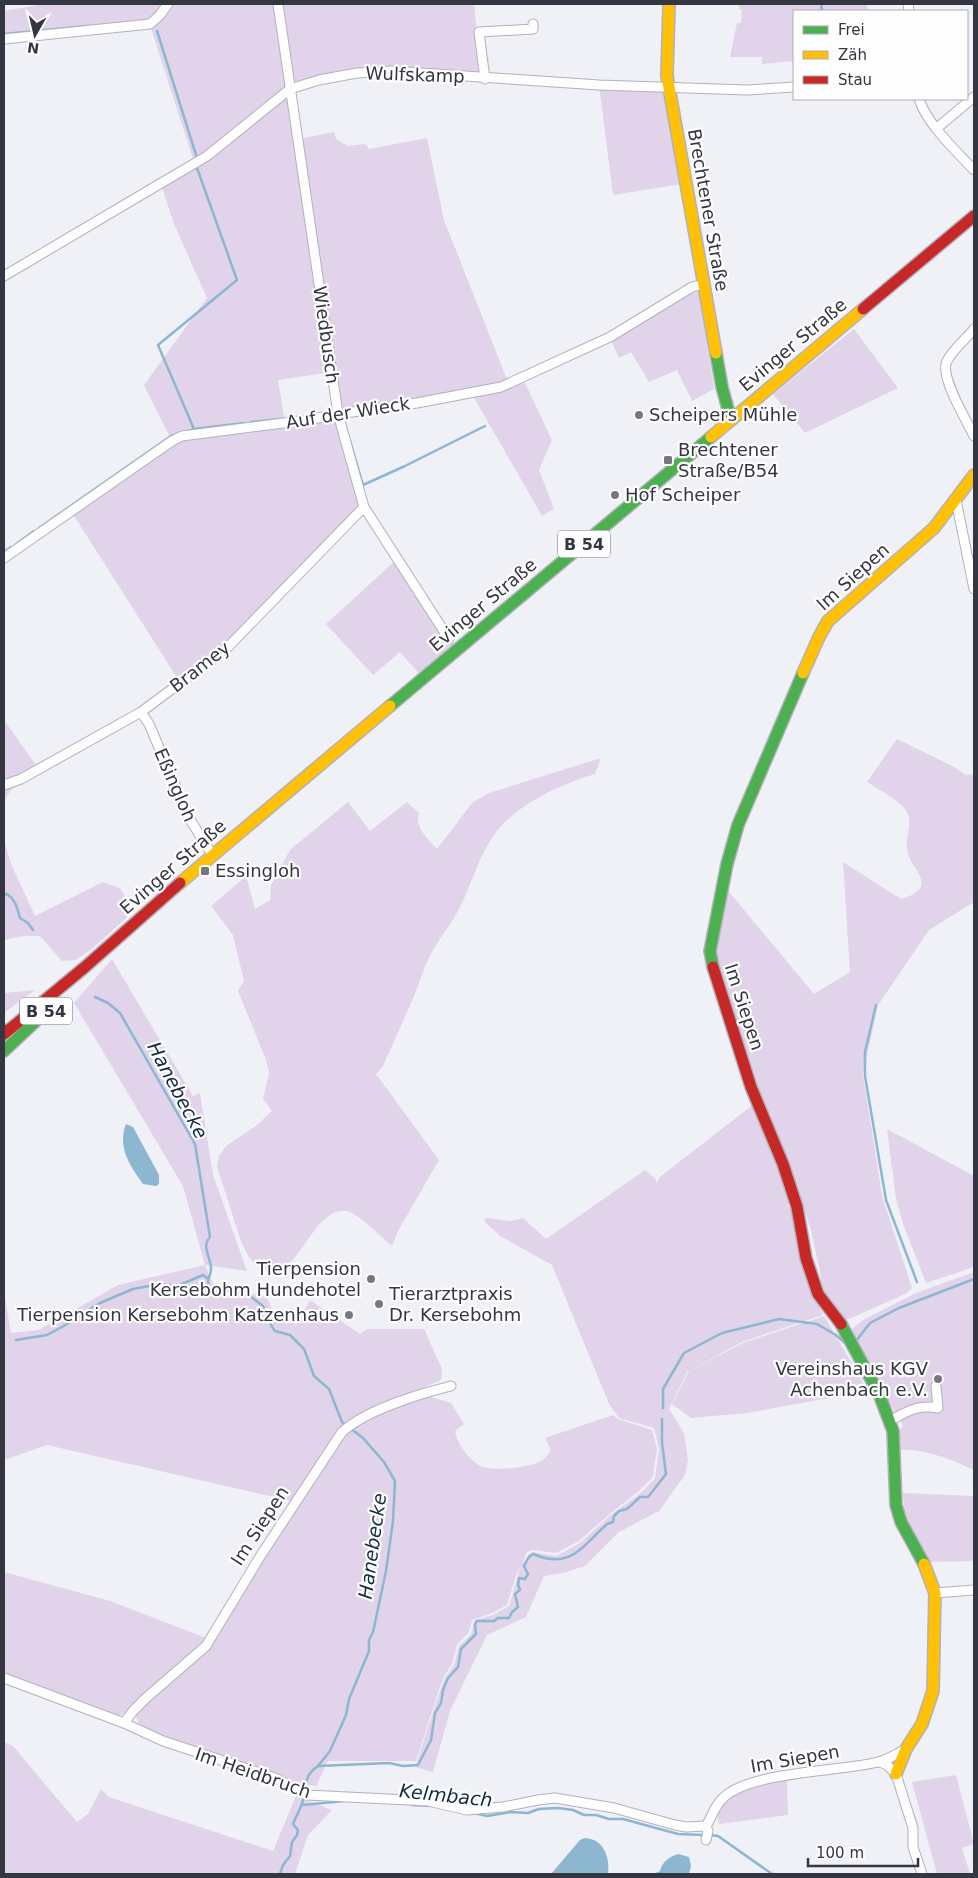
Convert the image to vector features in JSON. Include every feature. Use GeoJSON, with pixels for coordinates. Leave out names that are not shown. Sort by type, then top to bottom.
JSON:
{"type":"FeatureCollection","features":[{"type":"Feature","properties":{"kind":"street"},"geometry":{"type":"LineString","coordinates":[[4,39],[150,24],[168,4]]}},
{"type":"Feature","properties":{"kind":"street","name":"Wiedbusch"},"geometry":{"type":"LineString","coordinates":[[278,4],[338,414],[364,507],[450,639]]}},
{"type":"Feature","properties":{"kind":"street","name":"Brechtener Straße"},"geometry":{"type":"LineString","coordinates":[[669,4],[667,76],[722,387],[731,420]]}},
{"type":"Feature","properties":{"kind":"street"},"geometry":{"type":"LineString","coordinates":[[485,79],[480,32],[533,29],[533,24]]}},
{"type":"Feature","properties":{"kind":"street","name":"Wulfskamp"},"geometry":{"type":"LineString","coordinates":[[4,276],[207,156],[290,89],[319,80],[357,73],[391,71],[485,79],[669,87],[747,90],[793,87]]}},
{"type":"Feature","properties":{"kind":"street"},"geometry":{"type":"LineString","coordinates":[[937,128],[974,97]]}},
{"type":"Feature","properties":{"kind":"street"},"geometry":{"type":"LineString","coordinates":[[920,100],[927,115],[937,128],[974,170]]}},
{"type":"Feature","properties":{"kind":"street","name":"Evinger Straße"},"geometry":{"type":"LineString","coordinates":[[85,967],[213,856],[974,216]]}},
{"type":"Feature","properties":{"kind":"street","name":"Auf der Wieck"},"geometry":{"type":"LineString","coordinates":[[4,558],[172,441],[182,436],[307,420],[417,403],[501,386],[591,346],[692,288],[704,284]]}},
{"type":"Feature","properties":{"kind":"street"},"geometry":{"type":"LineString","coordinates":[[974,329],[948,359],[945,371],[950,386],[974,436]]}},
{"type":"Feature","properties":{"kind":"street","name":"Im Siepen"},"geometry":{"type":"LineString","coordinates":[[896,1774],[906,1749],[922,1724],[933,1691],[935,1593],[923,1562],[901,1522],[896,1505],[893,1431],[879,1394],[853,1345],[843,1327],[818,1294],[806,1258],[797,1207],[783,1164],[751,1087],[711,961],[710,951],[730,850],[738,825],[819,638],[832,616],[934,528],[974,475]]}},
{"type":"Feature","properties":{"kind":"street"},"geometry":{"type":"LineString","coordinates":[[956,500],[974,589]]}},
{"type":"Feature","properties":{"kind":"street","name":"Bramey"},"geometry":{"type":"LineString","coordinates":[[4,785],[21,779],[141,712],[226,649],[364,507]]}},
{"type":"Feature","properties":{"kind":"street","name":"Eßingloh"},"geometry":{"type":"LineString","coordinates":[[141,712],[149,724],[189,818],[213,856]]}},
{"type":"Feature","properties":{"kind":"street","name":"B 54"},"geometry":{"type":"LineString","coordinates":[[5,1032],[85,967]]}},
{"type":"Feature","properties":{"kind":"street","name":"B 54"},"geometry":{"type":"LineString","coordinates":[[4,1051],[65,992],[85,967]]}},
{"type":"Feature","properties":{"kind":"street","name":"Im Siepen"},"geometry":{"type":"LineString","coordinates":[[124,1723],[132,1711],[206,1646],[261,1555],[342,1432],[352,1423],[400,1402],[420,1394],[451,1386]]}},
{"type":"Feature","properties":{"kind":"street"},"geometry":{"type":"LineString","coordinates":[[889,1421],[916,1408],[927,1406],[938,1408],[936,1386]]}},
{"type":"Feature","properties":{"kind":"street"},"geometry":{"type":"LineString","coordinates":[[935,1593],[974,1590]]}},
{"type":"Feature","properties":{"kind":"street","name":"Im Heidbruch"},"geometry":{"type":"LineString","coordinates":[[4,1678],[124,1723],[163,1741],[275,1778],[304,1794],[428,1801],[467,1810],[495,1808],[555,1798],[614,1808],[675,1825],[706,1826]]}},
{"type":"Feature","properties":{"kind":"street","name":"Im Siepen"},"geometry":{"type":"LineString","coordinates":[[706,1826],[722,1798],[745,1785],[780,1777],[880,1762],[906,1749]]}},
{"type":"Feature","properties":{"kind":"street"},"geometry":{"type":"LineString","coordinates":[[880,1762],[887,1765],[896,1774],[913,1828],[913,1847],[922,1874]]}},
{"type":"Feature","properties":{"kind":"street"},"geometry":{"type":"LineString","coordinates":[[706,1826],[708,1831],[706,1840]]}},
{"type":"Feature","properties":{"kind":"shaded area"},"geometry":{"type":"Polygon","coordinates":[[[44,4],[474,4],[482,77],[356,71],[288,84],[298,139],[334,132],[336,139],[348,146],[365,144],[369,149],[427,138],[444,220],[508,382],[338,414],[364,501],[226,649],[181,684],[71,511],[172,441],[144,385],[207,298],[174,224],[162,187],[194,162],[150,25],[4,39],[4,11],[44,4]],[[331,372],[278,380],[285,423],[338,414],[331,372]]]}},
{"type":"Feature","properties":{"kind":"shaded area"},"geometry":{"type":"Polygon","coordinates":[[[739,4],[867,4],[868,10],[793,10],[793,61],[762,64],[762,57],[730,57],[737,23],[741,23],[742,10],[739,9],[739,4]]]}},
{"type":"Feature","properties":{"kind":"shaded area"},"geometry":{"type":"Polygon","coordinates":[[[599,85],[669,87],[682,184],[613,195],[599,85]]]}},
{"type":"Feature","properties":{"kind":"shaded area"},"geometry":{"type":"Polygon","coordinates":[[[687,293],[700,293],[714,389],[692,401],[677,370],[649,382],[631,352],[619,358],[611,340],[687,293]]]}},
{"type":"Feature","properties":{"kind":"shaded area"},"geometry":{"type":"Polygon","coordinates":[[[854,329],[898,388],[805,433],[773,394],[854,329]]]}},
{"type":"Feature","properties":{"kind":"shaded area"},"geometry":{"type":"Polygon","coordinates":[[[525,383],[552,440],[539,470],[554,509],[542,516],[473,396],[525,383]]]}},
{"type":"Feature","properties":{"kind":"shaded area"},"geometry":{"type":"Polygon","coordinates":[[[397,559],[457,648],[423,678],[400,652],[373,675],[326,624],[397,559]]]}},
{"type":"Feature","properties":{"kind":"shaded area"},"geometry":{"type":"Polygon","coordinates":[[[4,720],[38,768],[10,791],[4,801],[4,720]]]}},
{"type":"Feature","properties":{"kind":"shaded area"},"geometry":{"type":"Polygon","coordinates":[[[897,739],[954,767],[966,775],[974,774],[974,902],[929,930],[878,1005],[863,1074],[882,1196],[912,1288],[905,1294],[849,1319],[844,1319],[831,1304],[822,1288],[811,1230],[802,1201],[783,1148],[760,1099],[713,962],[724,886],[814,994],[850,972],[843,862],[901,899],[920,889],[922,883],[907,849],[909,816],[904,808],[867,782],[897,739]]]}},
{"type":"Feature","properties":{"kind":"shaded area"},"geometry":{"type":"Polygon","coordinates":[[[601,758],[595,774],[559,787],[536,799],[515,813],[490,840],[458,911],[429,959],[383,1066],[376,1074],[439,1160],[398,1231],[392,1246],[351,1212],[335,1213],[324,1220],[314,1231],[287,1266],[277,1271],[260,1268],[250,1258],[241,1241],[217,1167],[219,1156],[226,1146],[257,1125],[272,1111],[263,1099],[269,1073],[266,1060],[238,991],[244,981],[233,935],[211,906],[246,876],[255,909],[270,900],[271,885],[290,850],[348,802],[370,831],[407,802],[419,813],[418,823],[420,828],[437,849],[472,803],[489,793],[601,758]]]}},
{"type":"Feature","properties":{"kind":"shaded area"},"geometry":{"type":"Polygon","coordinates":[[[4,840],[11,864],[35,916],[103,882],[120,888],[134,911],[93,948],[76,960],[62,961],[40,936],[24,936],[4,940],[4,840]]]}},
{"type":"Feature","properties":{"kind":"shaded area"},"geometry":{"type":"Polygon","coordinates":[[[112,959],[193,1096],[200,1093],[213,1175],[247,1271],[205,1265],[183,1186],[74,1003],[112,959]]]}},
{"type":"Feature","properties":{"kind":"shaded area"},"geometry":{"type":"Polygon","coordinates":[[[35,990],[4,1013],[4,993],[35,990]]]}},
{"type":"Feature","properties":{"kind":"shaded area"},"geometry":{"type":"Polygon","coordinates":[[[754,1104],[757,1106],[791,1204],[786,1205],[793,1208],[812,1293],[823,1315],[744,1341],[687,1372],[669,1409],[684,1433],[688,1460],[685,1475],[659,1511],[619,1532],[585,1566],[563,1573],[544,1576],[526,1617],[487,1635],[450,1711],[433,1772],[415,1767],[444,1679],[454,1665],[459,1646],[471,1634],[474,1620],[493,1615],[509,1606],[521,1565],[507,1605],[472,1620],[469,1632],[457,1645],[452,1664],[443,1678],[416,1761],[328,1761],[316,1786],[286,1781],[142,1731],[135,1714],[217,1638],[288,1521],[347,1432],[365,1420],[424,1395],[451,1403],[464,1424],[455,1431],[461,1447],[478,1465],[496,1469],[523,1467],[539,1462],[551,1450],[545,1438],[613,1415],[618,1419],[652,1430],[657,1449],[653,1477],[579,1541],[556,1553],[533,1550],[527,1552],[522,1564],[529,1554],[533,1552],[556,1556],[580,1543],[612,1514],[642,1492],[655,1478],[659,1449],[654,1428],[619,1418],[609,1404],[552,1265],[500,1236],[484,1221],[486,1218],[511,1221],[523,1218],[546,1239],[645,1170],[656,1179],[656,1183],[661,1176],[754,1104]]]}},
{"type":"Feature","properties":{"kind":"shaded area"},"geometry":{"type":"Polygon","coordinates":[[[887,1129],[974,1176],[974,1267],[926,1283],[903,1224],[896,1199],[887,1129]]]}},
{"type":"Feature","properties":{"kind":"shaded area"},"geometry":{"type":"Polygon","coordinates":[[[205,1265],[214,1286],[267,1297],[277,1321],[297,1324],[310,1300],[360,1334],[367,1329],[424,1329],[442,1369],[441,1380],[356,1417],[341,1429],[291,1501],[47,1445],[4,1460],[4,1293],[11,1333],[39,1330],[118,1285],[205,1265]]]}},
{"type":"Feature","properties":{"kind":"shaded area"},"geometry":{"type":"Polygon","coordinates":[[[974,1272],[974,1470],[928,1453],[900,1450],[899,1431],[903,1426],[854,1340],[852,1329],[863,1320],[916,1293],[974,1272]]]}},
{"type":"Feature","properties":{"kind":"shaded area"},"geometry":{"type":"Polygon","coordinates":[[[824,1316],[868,1391],[747,1413],[691,1418],[672,1404],[689,1371],[745,1342],[824,1316]]]}},
{"type":"Feature","properties":{"kind":"shaded area"},"geometry":{"type":"Polygon","coordinates":[[[903,1493],[974,1496],[974,1561],[927,1562],[905,1519],[903,1493]]]}},
{"type":"Feature","properties":{"kind":"shaded area"},"geometry":{"type":"Polygon","coordinates":[[[4,1572],[110,1601],[206,1638],[128,1712],[118,1716],[4,1677],[4,1572]]]}},
{"type":"Feature","properties":{"kind":"shaded area"},"geometry":{"type":"Polygon","coordinates":[[[4,1742],[13,1746],[77,1822],[88,1814],[101,1789],[109,1797],[273,1851],[296,1796],[332,1810],[308,1835],[295,1874],[4,1874],[4,1742]]]}},
{"type":"Feature","properties":{"kind":"shaded area"},"geometry":{"type":"Polygon","coordinates":[[[956,1775],[974,1844],[962,1848],[970,1874],[937,1874],[912,1782],[956,1775]]]}},
{"type":"Feature","properties":{"kind":"shaded area"},"geometry":{"type":"Polygon","coordinates":[[[787,1780],[788,1815],[719,1824],[718,1812],[721,1804],[728,1798],[747,1789],[787,1780]]]}},
{"type":"Feature","properties":{"kind":"water"},"geometry":{"type":"Polygon","coordinates":[[[126,1124],[133,1127],[159,1175],[159,1184],[156,1186],[143,1184],[126,1156],[123,1141],[126,1124]]]}},
{"type":"Feature","properties":{"kind":"water"},"geometry":{"type":"Polygon","coordinates":[[[585,1838],[597,1842],[604,1850],[608,1862],[608,1874],[551,1874],[580,1840],[585,1838]]]}},
{"type":"Feature","properties":{"kind":"water"},"geometry":{"type":"Polygon","coordinates":[[[678,1854],[689,1857],[691,1866],[689,1874],[653,1874],[660,1871],[666,1860],[678,1854]]]}},
{"type":"Feature","properties":{"kind":"waterway"},"geometry":{"type":"LineString","coordinates":[[821,4],[822,10]]}},
{"type":"Feature","properties":{"kind":"waterway"},"geometry":{"type":"LineString","coordinates":[[4,34],[87,26]]}},
{"type":"Feature","properties":{"kind":"waterway"},"geometry":{"type":"LineString","coordinates":[[157,31],[197,158]]}},
{"type":"Feature","properties":{"kind":"waterway"},"geometry":{"type":"LineString","coordinates":[[194,429],[158,345],[237,280],[197,168]]}},
{"type":"Feature","properties":{"kind":"waterway"},"geometry":{"type":"LineString","coordinates":[[251,422],[281,419]]}},
{"type":"Feature","properties":{"kind":"waterway"},"geometry":{"type":"LineString","coordinates":[[186,432],[194,429],[244,423]]}},
{"type":"Feature","properties":{"kind":"waterway"},"geometry":{"type":"LineString","coordinates":[[350,441],[363,485],[485,426]]}},
{"type":"Feature","properties":{"kind":"waterway"},"geometry":{"type":"LineString","coordinates":[[39,528],[171,436],[176,435]]}},
{"type":"Feature","properties":{"kind":"waterway"},"geometry":{"type":"LineString","coordinates":[[15,545],[34,531]]}},
{"type":"Feature","properties":{"kind":"waterway"},"geometry":{"type":"LineString","coordinates":[[4,552],[11,547]]}},
{"type":"Feature","properties":{"kind":"waterway","name":"Hanebecke"},"geometry":{"type":"LineString","coordinates":[[4,895],[7,894],[12,899],[16,904],[20,918],[28,923],[33,930]]}},
{"type":"Feature","properties":{"kind":"waterway","name":"Hanebecke"},"geometry":{"type":"LineString","coordinates":[[95,997],[108,1003],[120,1013],[195,1144],[210,1237],[206,1245],[211,1265],[208,1281],[210,1288],[250,1296],[263,1306],[275,1331],[290,1335],[304,1349],[314,1376],[329,1389],[342,1422],[363,1438],[384,1462],[395,1481],[393,1521],[386,1571],[373,1632],[369,1640],[369,1651],[349,1699],[346,1715],[330,1751],[318,1766]]}},
{"type":"Feature","properties":{"kind":"waterway"},"geometry":{"type":"LineString","coordinates":[[876,1005],[865,1052],[865,1076],[886,1200],[917,1282]]}},
{"type":"Feature","properties":{"kind":"waterway"},"geometry":{"type":"LineString","coordinates":[[16,1340],[47,1335],[82,1316],[100,1303],[133,1289],[160,1284],[177,1286],[203,1275],[207,1278]]}},
{"type":"Feature","properties":{"kind":"waterway"},"geometry":{"type":"LineString","coordinates":[[856,1341],[870,1323],[899,1308],[974,1279]]}},
{"type":"Feature","properties":{"kind":"waterway"},"geometry":{"type":"LineString","coordinates":[[663,1408],[663,1389],[684,1353],[722,1333],[779,1319],[817,1324],[836,1335],[847,1345]]}},
{"type":"Feature","properties":{"kind":"waterway"},"geometry":{"type":"LineString","coordinates":[[305,1790],[308,1776],[318,1766],[389,1763],[403,1766],[418,1765],[431,1740],[435,1713],[441,1703],[443,1690],[448,1678],[458,1667],[461,1649],[476,1634],[475,1625],[477,1621],[494,1621],[498,1618],[509,1618],[518,1607],[515,1594],[520,1590],[518,1585],[519,1578],[525,1579],[528,1574],[524,1566],[529,1557],[533,1554],[557,1559],[566,1558],[574,1554],[607,1524],[613,1522],[614,1516],[619,1511],[627,1509],[640,1497],[648,1497],[666,1474],[662,1443],[662,1419]]}},
{"type":"Feature","properties":{"kind":"waterway"},"geometry":{"type":"LineString","coordinates":[[280,1874],[283,1865],[290,1856],[292,1842],[297,1835],[298,1830],[293,1824],[304,1796]]}},
{"type":"Feature","properties":{"kind":"waterway","name":"Kelmbach"},"geometry":{"type":"LineString","coordinates":[[303,1805],[344,1801]]}},
{"type":"Feature","properties":{"kind":"waterway","name":"Kelmbach"},"geometry":{"type":"LineString","coordinates":[[412,1805],[432,1806]]}},
{"type":"Feature","properties":{"kind":"waterway","name":"Kelmbach"},"geometry":{"type":"LineString","coordinates":[[474,1813],[487,1816],[511,1812],[528,1813],[539,1809],[558,1808],[573,1810],[584,1815],[623,1819],[678,1834],[704,1835]]}},
{"type":"Feature","properties":{"kind":"waterway","name":"Kelmbach"},"geometry":{"type":"LineString","coordinates":[[709,1835],[718,1836],[772,1874],[776,1874]]}},
{"type":"Feature","properties":{"kind":"traffic: fast"},"geometry":{"type":"LineString","coordinates":[[716,353],[722,387],[731,420]]}},
{"type":"Feature","properties":{"kind":"traffic: fast"},"geometry":{"type":"LineString","coordinates":[[390,706],[711,437]]}},
{"type":"Feature","properties":{"kind":"traffic: fast"},"geometry":{"type":"LineString","coordinates":[[713,967],[710,951],[727,864],[738,825],[803,673]]}},
{"type":"Feature","properties":{"kind":"traffic: fast"},"geometry":{"type":"LineString","coordinates":[[4,1051],[56,1002]]}},
{"type":"Feature","properties":{"kind":"traffic: fast"},"geometry":{"type":"LineString","coordinates":[[841,1324],[879,1394],[893,1431],[896,1505],[901,1522],[924,1564]]}},
{"type":"Feature","properties":{"kind":"traffic: slow"},"geometry":{"type":"LineString","coordinates":[[669,4],[667,76],[716,353]]}},
{"type":"Feature","properties":{"kind":"traffic: slow"},"geometry":{"type":"LineString","coordinates":[[711,437],[863,309]]}},
{"type":"Feature","properties":{"kind":"traffic: slow"},"geometry":{"type":"LineString","coordinates":[[803,673],[828,621],[934,528],[974,475]]}},
{"type":"Feature","properties":{"kind":"traffic: slow"},"geometry":{"type":"LineString","coordinates":[[180,883],[390,706]]}},
{"type":"Feature","properties":{"kind":"traffic: slow"},"geometry":{"type":"LineString","coordinates":[[896,1774],[906,1749],[922,1724],[933,1691],[935,1593],[924,1564]]}},
{"type":"Feature","properties":{"kind":"traffic: jam"},"geometry":{"type":"LineString","coordinates":[[863,309],[974,216]]}},
{"type":"Feature","properties":{"kind":"traffic: jam"},"geometry":{"type":"LineString","coordinates":[[4,1034],[85,967],[180,883]]}},
{"type":"Feature","properties":{"kind":"traffic: jam"},"geometry":{"type":"LineString","coordinates":[[713,967],[751,1087],[783,1164],[797,1207],[806,1258],[818,1294],[841,1324]]}},
{"type":"Feature","properties":{"kind":"traffic: jam"},"geometry":{"type":"LineString","coordinates":[[4,1031],[8,1030]]}},
{"type":"Feature","properties":{"kind":"place","name":"Scheipers Mühle"},"geometry":{"type":"Point","coordinates":[639,415]}},
{"type":"Feature","properties":{"kind":"place","name":"Brechtener Straße/B54"},"geometry":{"type":"Point","coordinates":[668,460]}},
{"type":"Feature","properties":{"kind":"place","name":"Hof Scheiper"},"geometry":{"type":"Point","coordinates":[615,495]}},
{"type":"Feature","properties":{"kind":"place","name":"Essingloh"},"geometry":{"type":"Point","coordinates":[205,871]}},
{"type":"Feature","properties":{"kind":"place","name":"Tierpension Kersebohm Hundehotel"},"geometry":{"type":"Point","coordinates":[371,1279]}},
{"type":"Feature","properties":{"kind":"place","name":"Tierarztpraxis Dr. Kersebohm"},"geometry":{"type":"Point","coordinates":[379,1304]}},
{"type":"Feature","properties":{"kind":"place","name":"Tierpension Kersebohm Katzenhaus"},"geometry":{"type":"Point","coordinates":[349,1315]}},
{"type":"Feature","properties":{"kind":"place","name":"Vereinshaus KGV Achenbach e.V."},"geometry":{"type":"Point","coordinates":[938,1379]}}]}
